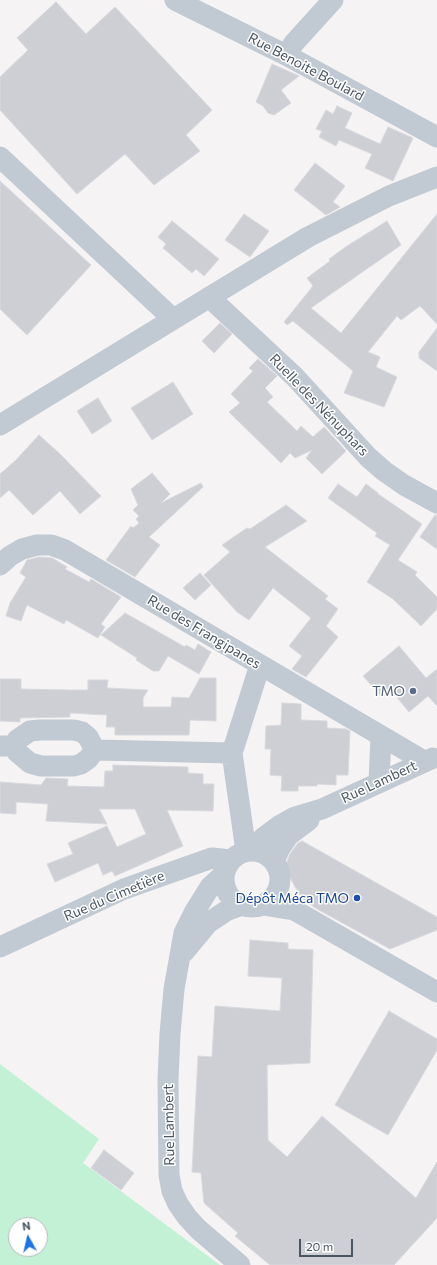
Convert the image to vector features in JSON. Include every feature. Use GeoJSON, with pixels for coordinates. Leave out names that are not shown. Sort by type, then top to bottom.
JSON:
{"type":"FeatureCollection","features":[{"type":"Feature","properties":{"kind":"street","name":"Rue Benoite Boulard"},"geometry":{"type":"LineString","coordinates":[[174,0],[286,55],[437,137]]}},
{"type":"Feature","properties":{"kind":"street"},"geometry":{"type":"LineString","coordinates":[[286,55],[294,43],[333,0]]}},
{"type":"Feature","properties":{"kind":"street"},"geometry":{"type":"LineString","coordinates":[[0,157],[173,319]]}},
{"type":"Feature","properties":{"kind":"street"},"geometry":{"type":"LineString","coordinates":[[0,425],[308,237],[388,196],[437,177]]}},
{"type":"Feature","properties":{"kind":"street","name":"Ruelle des Nénuphars"},"geometry":{"type":"LineString","coordinates":[[209,297],[295,377],[368,457],[384,471],[404,485],[437,503]]}},
{"type":"Feature","properties":{"kind":"street","name":"Rue des Frangipanes"},"geometry":{"type":"LineString","coordinates":[[0,565],[10,556],[38,545],[51,545],[65,550],[382,736],[430,759]]}},
{"type":"Feature","properties":{"kind":"street"},"geometry":{"type":"LineString","coordinates":[[260,665],[232,753],[252,863],[294,910],[437,992]]}},
{"type":"Feature","properties":{"kind":"street"},"geometry":{"type":"LineString","coordinates":[[6,746],[30,731],[74,730],[82,732],[88,737],[95,750]]}},
{"type":"Feature","properties":{"kind":"street"},"geometry":{"type":"LineString","coordinates":[[379,782],[382,736]]}},
{"type":"Feature","properties":{"kind":"street"},"geometry":{"type":"LineString","coordinates":[[6,746],[17,752],[30,763],[41,766],[74,766],[81,764],[88,759],[95,750]]}},
{"type":"Feature","properties":{"kind":"street"},"geometry":{"type":"LineString","coordinates":[[95,750],[232,753]]}},
{"type":"Feature","properties":{"kind":"street","name":"Rue Lambert"},"geometry":{"type":"LineString","coordinates":[[240,1265],[198,1229],[187,1217],[178,1204],[172,1191],[169,1175],[168,1079],[170,1034],[174,989],[184,934],[195,911],[210,887],[252,863],[263,838],[279,826],[295,817],[322,810],[430,759]]}},
{"type":"Feature","properties":{"kind":"street","name":"Rue du Cimetière"},"geometry":{"type":"LineString","coordinates":[[0,947],[124,889],[212,858],[252,863]]}},
{"type":"Feature","properties":{"kind":"street"},"geometry":{"type":"LineString","coordinates":[[252,863],[278,891],[272,899],[263,905]]}},
{"type":"Feature","properties":{"kind":"street"},"geometry":{"type":"LineString","coordinates":[[252,863],[224,883],[227,893],[242,905],[252,907],[263,905],[294,910]]}},
{"type":"Feature","properties":{"kind":"street","name":"Rue Lambert"},"geometry":{"type":"LineString","coordinates":[[180,958],[208,923],[226,911],[242,905]]}},
{"type":"Feature","properties":{"kind":"green space"},"geometry":{"type":"Polygon","coordinates":[[[0,1064],[99,1139],[83,1163],[220,1265],[0,1265],[0,1064]]]}},
{"type":"Feature","properties":{"kind":"building"},"geometry":{"type":"Polygon","coordinates":[[[56,2],[86,34],[115,7],[212,110],[186,135],[200,151],[154,185],[125,154],[77,194],[0,110],[0,77],[28,50],[17,38],[56,2]]]}},
{"type":"Feature","properties":{"kind":"building"},"geometry":{"type":"Polygon","coordinates":[[[272,64],[299,76],[281,90],[291,103],[274,115],[268,113],[263,106],[256,102],[272,64]]]}},
{"type":"Feature","properties":{"kind":"building"},"geometry":{"type":"Polygon","coordinates":[[[337,106],[352,113],[345,128],[380,144],[388,127],[413,138],[393,181],[365,168],[372,154],[339,140],[336,146],[319,137],[322,131],[316,129],[326,110],[333,114],[337,106]]]}},
{"type":"Feature","properties":{"kind":"building"},"geometry":{"type":"Polygon","coordinates":[[[315,163],[345,186],[333,202],[340,207],[326,215],[294,190],[315,163]]]}},
{"type":"Feature","properties":{"kind":"building"},"geometry":{"type":"Polygon","coordinates":[[[0,181],[91,265],[27,335],[0,309],[0,181]]]}},
{"type":"Feature","properties":{"kind":"building"},"geometry":{"type":"Polygon","coordinates":[[[244,214],[269,231],[250,257],[225,240],[244,214]]]}},
{"type":"Feature","properties":{"kind":"building"},"geometry":{"type":"Polygon","coordinates":[[[437,214],[437,324],[420,306],[401,320],[397,316],[368,352],[380,357],[376,367],[397,377],[384,407],[344,393],[353,371],[293,321],[287,325],[284,322],[313,286],[307,278],[347,246],[387,221],[401,245],[311,308],[341,333],[437,214]]]}},
{"type":"Feature","properties":{"kind":"building"},"geometry":{"type":"Polygon","coordinates":[[[172,221],[219,259],[204,276],[196,269],[192,273],[163,248],[166,244],[158,237],[172,221]]]}},
{"type":"Feature","properties":{"kind":"building"},"geometry":{"type":"Polygon","coordinates":[[[220,323],[232,334],[214,353],[202,341],[220,323]]]}},
{"type":"Feature","properties":{"kind":"building"},"geometry":{"type":"Polygon","coordinates":[[[437,328],[437,371],[419,358],[419,352],[437,328]]]}},
{"type":"Feature","properties":{"kind":"building"},"geometry":{"type":"Polygon","coordinates":[[[258,359],[277,376],[265,388],[273,397],[267,402],[297,431],[301,426],[313,437],[324,427],[346,451],[322,474],[306,458],[312,450],[295,458],[290,453],[281,463],[229,412],[240,403],[231,394],[253,371],[249,368],[258,359]]]}},
{"type":"Feature","properties":{"kind":"building"},"geometry":{"type":"Polygon","coordinates":[[[173,382],[193,414],[152,440],[131,408],[173,382]]]}},
{"type":"Feature","properties":{"kind":"building"},"geometry":{"type":"Polygon","coordinates":[[[98,398],[112,421],[92,434],[77,411],[98,398]]]}},
{"type":"Feature","properties":{"kind":"building"},"geometry":{"type":"Polygon","coordinates":[[[39,435],[101,496],[80,514],[60,491],[33,515],[9,490],[0,498],[0,474],[15,461],[39,435]]]}},
{"type":"Feature","properties":{"kind":"building"},"geometry":{"type":"Polygon","coordinates":[[[152,473],[170,494],[161,503],[201,483],[203,487],[149,537],[160,545],[135,577],[106,560],[131,526],[133,528],[139,523],[136,519],[139,516],[133,510],[138,505],[131,489],[152,473]]]}},
{"type":"Feature","properties":{"kind":"building"},"geometry":{"type":"Polygon","coordinates":[[[338,484],[357,497],[366,484],[422,524],[398,560],[417,572],[415,575],[437,597],[437,609],[421,626],[393,599],[367,582],[390,545],[375,536],[377,533],[328,498],[338,484]]]}},
{"type":"Feature","properties":{"kind":"building"},"geometry":{"type":"Polygon","coordinates":[[[286,505],[307,521],[265,547],[328,596],[325,599],[338,609],[326,626],[338,637],[306,677],[292,669],[302,656],[289,646],[311,618],[273,588],[249,620],[237,612],[204,575],[230,552],[222,545],[247,528],[250,529],[286,505]]]}},
{"type":"Feature","properties":{"kind":"building"},"geometry":{"type":"Polygon","coordinates":[[[435,515],[437,515],[437,549],[420,537],[435,515]]]}},
{"type":"Feature","properties":{"kind":"building"},"geometry":{"type":"Polygon","coordinates":[[[39,557],[52,558],[67,567],[65,569],[89,582],[91,579],[121,597],[101,624],[105,627],[98,638],[66,620],[64,624],[27,605],[21,621],[6,616],[10,603],[26,577],[20,573],[27,560],[39,557]]]}},
{"type":"Feature","properties":{"kind":"building"},"geometry":{"type":"Polygon","coordinates":[[[200,573],[211,585],[195,600],[183,588],[200,573]]]}},
{"type":"Feature","properties":{"kind":"building"},"geometry":{"type":"Polygon","coordinates":[[[125,613],[185,647],[186,645],[195,650],[198,644],[211,652],[199,674],[168,656],[159,671],[153,671],[136,660],[137,658],[101,635],[125,613]]]}},
{"type":"Feature","properties":{"kind":"building"},"geometry":{"type":"Polygon","coordinates":[[[399,646],[426,678],[437,669],[437,706],[428,696],[409,712],[391,690],[382,697],[363,676],[399,646]]]}},
{"type":"Feature","properties":{"kind":"building"},"geometry":{"type":"Polygon","coordinates":[[[200,678],[216,678],[216,721],[190,720],[189,735],[115,735],[115,727],[106,727],[107,715],[70,713],[70,717],[20,718],[20,722],[0,721],[0,679],[21,679],[21,689],[70,690],[88,690],[88,680],[108,680],[107,688],[148,690],[143,698],[143,707],[171,707],[172,697],[189,698],[200,678]]]}},
{"type":"Feature","properties":{"kind":"building"},"geometry":{"type":"Polygon","coordinates":[[[282,703],[301,704],[301,720],[327,721],[327,728],[346,729],[350,731],[348,775],[336,775],[336,785],[317,784],[317,786],[298,786],[298,791],[281,791],[282,776],[270,775],[271,749],[265,749],[266,726],[281,725],[282,703]]]}},
{"type":"Feature","properties":{"kind":"building"},"geometry":{"type":"Polygon","coordinates":[[[113,765],[188,767],[188,773],[203,774],[203,784],[214,784],[213,811],[167,810],[183,846],[115,876],[112,871],[103,875],[98,863],[55,882],[47,864],[73,854],[68,843],[107,826],[117,847],[146,834],[135,809],[99,809],[107,824],[46,821],[48,804],[16,802],[16,814],[0,813],[0,782],[41,785],[46,778],[68,779],[67,786],[104,787],[105,771],[113,771],[113,765]]]}},
{"type":"Feature","properties":{"kind":"building"},"geometry":{"type":"Polygon","coordinates":[[[302,841],[437,917],[437,930],[390,949],[317,909],[305,901],[295,887],[285,867],[290,854],[298,843],[302,841]]]}},
{"type":"Feature","properties":{"kind":"building"},"geometry":{"type":"Polygon","coordinates":[[[250,940],[288,943],[288,949],[313,950],[310,1063],[267,1065],[268,1140],[287,1157],[322,1116],[416,1198],[437,1162],[437,1218],[394,1265],[270,1265],[235,1236],[238,1233],[204,1203],[201,1173],[192,1172],[198,1056],[212,1057],[215,1006],[280,1011],[282,978],[248,976],[250,940]]]}},
{"type":"Feature","properties":{"kind":"building"},"geometry":{"type":"Polygon","coordinates":[[[389,1011],[437,1039],[437,1050],[388,1135],[335,1105],[389,1011]]]}},
{"type":"Feature","properties":{"kind":"building"},"geometry":{"type":"Polygon","coordinates":[[[104,1150],[134,1173],[121,1190],[91,1168],[104,1150]]]}},
{"type":"Feature","properties":{"kind":"place","name":"TMO"},"geometry":{"type":"Point","coordinates":[413,691]}},
{"type":"Feature","properties":{"kind":"place","name":"Dépôt Méca TMO"},"geometry":{"type":"Point","coordinates":[357,898]}}]}
